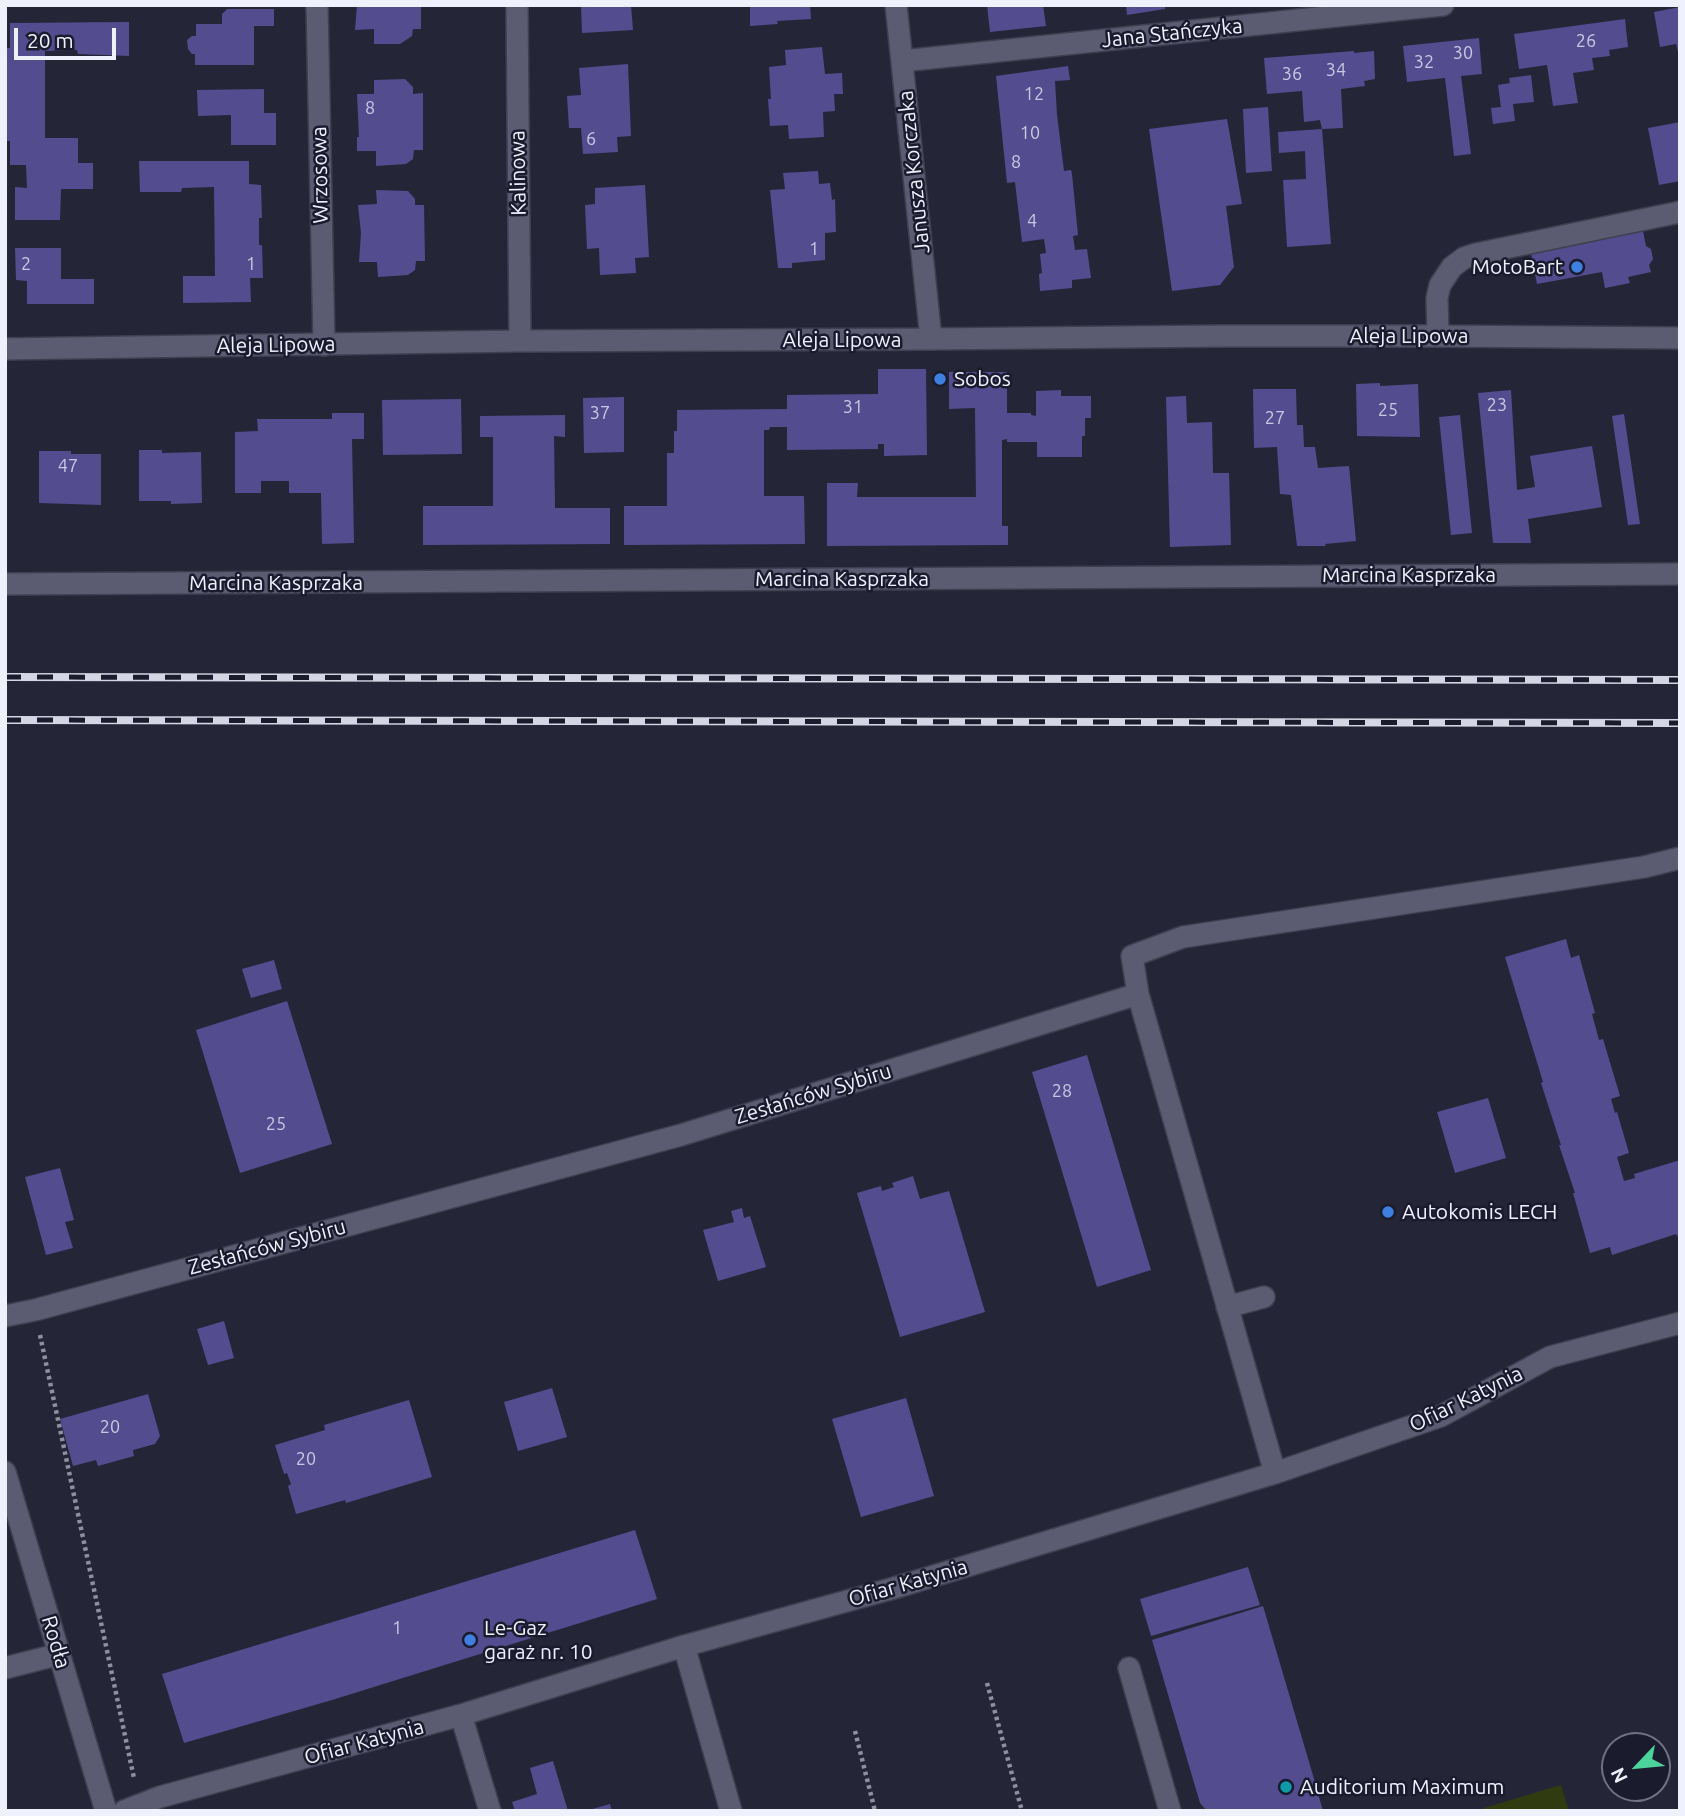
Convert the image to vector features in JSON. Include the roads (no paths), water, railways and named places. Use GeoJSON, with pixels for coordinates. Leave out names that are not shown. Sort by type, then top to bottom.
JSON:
{"type":"FeatureCollection","features":[{"type":"Feature","properties":{"kind":"street","name":"Wrzosowa"},"geometry":{"type":"LineString","coordinates":[[317,5],[324,345]]}},
{"type":"Feature","properties":{"kind":"street","name":"Kalinowa"},"geometry":{"type":"LineString","coordinates":[[517,5],[520,341]]}},
{"type":"Feature","properties":{"kind":"street","name":"Janusza Korczaka"},"geometry":{"type":"LineString","coordinates":[[896,5],[931,340]]}},
{"type":"Feature","properties":{"kind":"street","name":"Jana Stańczyka"},"geometry":{"type":"LineString","coordinates":[[902,61],[1290,13],[1443,5]]}},
{"type":"Feature","properties":{"kind":"street"},"geometry":{"type":"LineString","coordinates":[[1438,335],[1437,299],[1440,285],[1452,267],[1464,258],[1680,212]]}},
{"type":"Feature","properties":{"kind":"street","name":"Aleja Lipowa"},"geometry":{"type":"LineString","coordinates":[[5,349],[520,341],[1238,336],[1680,338]]}},
{"type":"Feature","properties":{"kind":"street","name":"Marcina Kasprzaka"},"geometry":{"type":"LineString","coordinates":[[5,584],[1680,573]]}},
{"type":"Feature","properties":{"kind":"street"},"geometry":{"type":"LineString","coordinates":[[1275,1473],[1138,994],[1132,956],[1183,937],[1644,867],[1680,859]]}},
{"type":"Feature","properties":{"kind":"street","name":"Zesłańców Sybiru"},"geometry":{"type":"LineString","coordinates":[[5,1316],[681,1135],[1138,994]]}},
{"type":"Feature","properties":{"kind":"street"},"geometry":{"type":"LineString","coordinates":[[1227,1307],[1264,1297]]}},
{"type":"Feature","properties":{"kind":"street","name":"Ofiar Katynia"},"geometry":{"type":"LineString","coordinates":[[132,1808],[160,1797],[461,1715],[684,1646],[894,1588],[1275,1473],[1441,1416],[1550,1357],[1680,1323]]}},
{"type":"Feature","properties":{"kind":"street","name":"Rodła"},"geometry":{"type":"LineString","coordinates":[[5,1472],[106,1811]]}},
{"type":"Feature","properties":{"kind":"street"},"geometry":{"type":"LineString","coordinates":[[684,1646],[731,1811]]}},
{"type":"Feature","properties":{"kind":"street"},"geometry":{"type":"LineString","coordinates":[[5,1668],[60,1654]]}},
{"type":"Feature","properties":{"kind":"street"},"geometry":{"type":"LineString","coordinates":[[1129,1668],[1170,1811]]}},
{"type":"Feature","properties":{"kind":"street"},"geometry":{"type":"LineString","coordinates":[[461,1715],[490,1811]]}},
{"type":"Feature","properties":{"kind":"railway"},"geometry":{"type":"LineString","coordinates":[[5,677],[1680,680]]}},
{"type":"Feature","properties":{"kind":"railway"},"geometry":{"type":"LineString","coordinates":[[5,720],[1680,723]]}},
{"type":"Feature","properties":{"kind":"place","name":"MotoBart"},"geometry":{"type":"Point","coordinates":[1577,267]}},
{"type":"Feature","properties":{"kind":"place","name":"Sobos"},"geometry":{"type":"Point","coordinates":[940,379]}},
{"type":"Feature","properties":{"kind":"place","name":"Autokomis LECH"},"geometry":{"type":"Point","coordinates":[1388,1212]}},
{"type":"Feature","properties":{"kind":"place","name":"Le-Gaz garaż nr. 10"},"geometry":{"type":"Point","coordinates":[470,1640]}},
{"type":"Feature","properties":{"kind":"place","name":"Auditorium Maximum"},"geometry":{"type":"Point","coordinates":[1286,1787]}}]}
